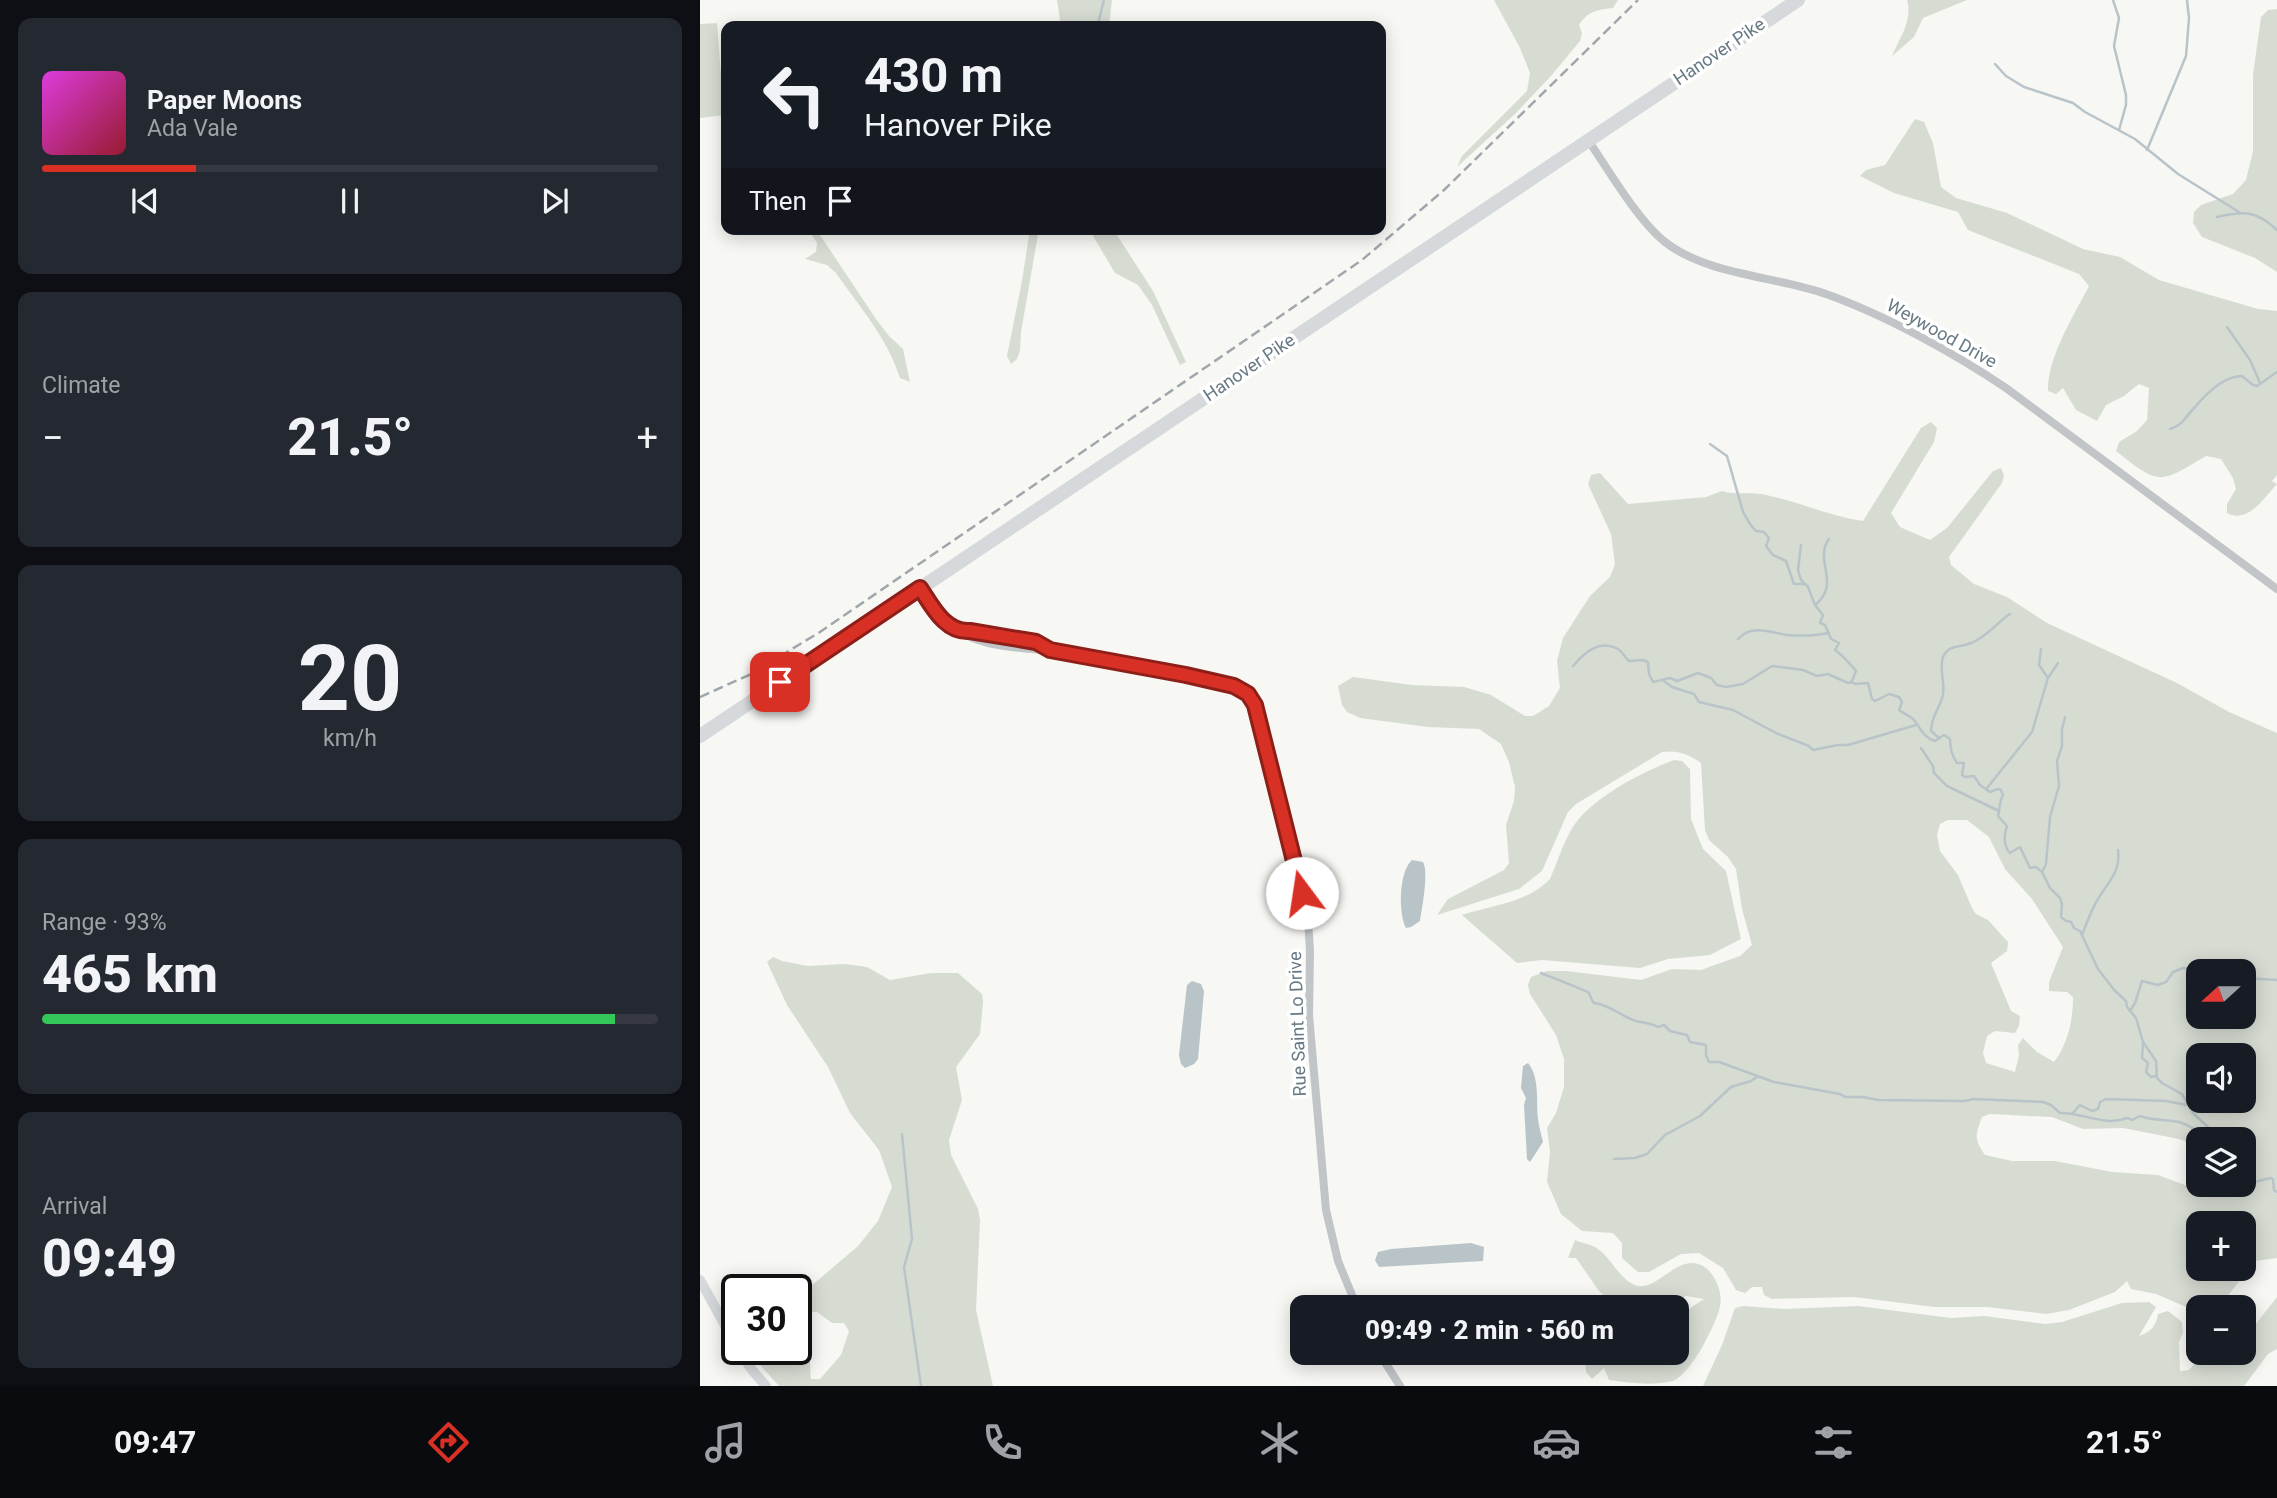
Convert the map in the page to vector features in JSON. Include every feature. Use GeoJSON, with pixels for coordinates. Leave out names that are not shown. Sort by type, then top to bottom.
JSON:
{"type":"FeatureCollection","features":[{"type":"Feature","properties":{"kind":"highway","name":"Hanover Pike"},"geometry":{"type":"LineString","coordinates":[[700,736],[1798,0]]}},
{"type":"Feature","properties":{"kind":"street","name":"Weywood Drive"},"geometry":{"type":"LineString","coordinates":[[1588,140],[1649,228],[1676,251],[1702,263],[1784,281],[1826,294],[1871,312],[1965,362],[2006,388],[2277,589]]}},
{"type":"Feature","properties":{"kind":"street","name":"Rue Saint Lo Drive"},"geometry":{"type":"LineString","coordinates":[[920,588],[948,625],[979,640],[1022,650],[1050,650],[1234,686],[1248,694],[1255,705],[1308,920],[1310,1015],[1325,1210],[1338,1261],[1352,1295]]}},
{"type":"Feature","properties":{"kind":"street"},"geometry":{"type":"LineString","coordinates":[[700,1280],[721,1319]]}},
{"type":"Feature","properties":{"kind":"street"},"geometry":{"type":"LineString","coordinates":[[749,1365],[766,1386]]}},
{"type":"Feature","properties":{"kind":"street"},"geometry":{"type":"LineString","coordinates":[[1387,1365],[1400,1386]]}},
{"type":"Feature","properties":{"kind":"shaded area"},"geometry":{"type":"Polygon","coordinates":[[[1057,0],[1112,0],[1110,21],[1060,21],[1057,0]]]}},
{"type":"Feature","properties":{"kind":"shaded area"},"geometry":{"type":"Polygon","coordinates":[[[1494,0],[1618,0],[1613,8],[1586,17],[1579,25],[1582,33],[1580,41],[1551,76],[1516,113],[1457,167],[1462,156],[1527,91],[1530,73],[1494,0]]]}},
{"type":"Feature","properties":{"kind":"shaded area"},"geometry":{"type":"Polygon","coordinates":[[[1907,0],[1967,0],[1923,18],[1914,37],[1892,56],[1907,21],[1907,0]]]}},
{"type":"Feature","properties":{"kind":"shaded area"},"geometry":{"type":"Polygon","coordinates":[[[2277,9],[2277,272],[2255,258],[2202,237],[2193,223],[2194,212],[2201,205],[2233,194],[2246,180],[2253,151],[2253,75],[2261,17],[2268,10],[2277,9]]]}},
{"type":"Feature","properties":{"kind":"shaded area"},"geometry":{"type":"Polygon","coordinates":[[[717,23],[721,115],[700,118],[700,24],[717,23]]]}},
{"type":"Feature","properties":{"kind":"shaded area"},"geometry":{"type":"Polygon","coordinates":[[[1915,119],[1924,122],[1933,143],[1941,187],[1956,198],[2007,213],[2083,249],[2120,257],[2159,280],[2258,309],[2277,311],[2277,475],[2272,481],[2277,484],[2255,508],[2242,515],[2227,513],[2227,504],[2236,489],[2233,478],[2221,459],[2206,456],[2178,472],[2160,477],[2142,470],[2116,451],[2119,442],[2137,431],[2147,420],[2149,388],[2139,384],[2106,405],[2097,421],[2076,410],[2063,388],[2056,394],[2048,391],[2057,351],[2089,286],[2079,274],[1968,230],[1958,212],[1894,193],[1860,176],[1866,170],[1885,165],[1915,119]]]}},
{"type":"Feature","properties":{"kind":"shaded area"},"geometry":{"type":"Polygon","coordinates":[[[812,235],[820,235],[876,319],[903,349],[910,382],[900,378],[881,336],[836,273],[827,265],[805,259],[816,252],[817,243],[812,235]]]}},
{"type":"Feature","properties":{"kind":"shaded area"},"geometry":{"type":"Polygon","coordinates":[[[1029,235],[1038,235],[1020,351],[1011,364],[1007,356],[1029,235]]]}},
{"type":"Feature","properties":{"kind":"shaded area"},"geometry":{"type":"Polygon","coordinates":[[[1093,235],[1117,235],[1153,291],[1186,362],[1180,365],[1152,305],[1138,285],[1115,273],[1093,235]]]}},
{"type":"Feature","properties":{"kind":"shaded area"},"geometry":{"type":"Polygon","coordinates":[[[1931,422],[1937,428],[1934,442],[1891,513],[1900,527],[1930,540],[1947,528],[1993,471],[2001,468],[2004,476],[2002,483],[1949,557],[1951,565],[1974,584],[2007,597],[2047,623],[2277,733],[2277,1258],[2256,1261],[2256,1211],[2186,1211],[2186,1281],[2239,1281],[2228,1295],[2186,1295],[2186,1307],[2156,1294],[2131,1289],[2127,1281],[2115,1292],[2069,1310],[2046,1314],[1987,1307],[1934,1307],[1854,1297],[1772,1299],[1764,1295],[1762,1287],[1752,1287],[1745,1293],[1736,1290],[1723,1268],[1699,1253],[1681,1254],[1649,1272],[1638,1272],[1622,1258],[1622,1243],[1613,1233],[1582,1231],[1561,1214],[1547,1182],[1550,1152],[1547,1128],[1556,1113],[1564,1087],[1564,1059],[1556,1035],[1530,994],[1528,985],[1531,977],[1547,971],[1566,971],[1641,980],[1672,969],[1701,970],[1740,956],[1752,945],[1742,909],[1736,869],[1728,857],[1709,840],[1705,830],[1701,763],[1683,753],[1662,752],[1576,804],[1568,812],[1542,871],[1519,889],[1437,915],[1448,899],[1504,870],[1509,863],[1506,825],[1514,801],[1515,787],[1509,762],[1501,744],[1479,729],[1428,727],[1360,718],[1347,712],[1342,705],[1338,686],[1353,677],[1412,685],[1464,687],[1491,695],[1525,716],[1533,716],[1549,706],[1560,688],[1557,661],[1563,638],[1590,596],[1610,577],[1615,564],[1611,534],[1588,484],[1591,475],[1600,473],[1628,504],[1706,497],[1722,491],[1761,494],[1863,521],[1921,428],[1931,422]],[[1948,820],[1940,824],[1937,835],[1940,851],[1958,875],[1976,914],[1988,920],[2008,942],[2007,951],[1991,963],[2011,1011],[2020,1016],[2015,1033],[1995,1031],[1987,1036],[1983,1053],[1986,1063],[2015,1072],[2018,1045],[2023,1038],[2037,1052],[2054,1062],[2066,1040],[2073,1006],[2073,997],[2067,992],[2049,991],[2049,982],[2063,947],[2032,899],[2005,869],[1989,837],[1967,820],[1948,820]],[[1990,1114],[1982,1117],[1977,1141],[1985,1155],[2012,1161],[2055,1161],[2112,1172],[2158,1175],[2186,1185],[2186,1197],[2256,1197],[2256,1127],[2186,1127],[2186,1142],[2123,1128],[2083,1129],[2052,1117],[1990,1114]]]}},
{"type":"Feature","properties":{"kind":"shaded area"},"geometry":{"type":"Polygon","coordinates":[[[1674,760],[1682,761],[1690,769],[1691,819],[1703,849],[1726,871],[1741,939],[1710,955],[1668,959],[1640,968],[1542,960],[1517,963],[1462,915],[1509,902],[1541,887],[1550,879],[1570,833],[1587,811],[1622,785],[1674,760]]]}},
{"type":"Feature","properties":{"kind":"shaded area"},"geometry":{"type":"Polygon","coordinates":[[[1412,860],[1423,862],[1425,867],[1424,890],[1420,921],[1406,928],[1401,892],[1404,873],[1412,860]]]}},
{"type":"Feature","properties":{"kind":"shaded area"},"geometry":{"type":"Polygon","coordinates":[[[773,957],[808,966],[845,964],[867,967],[890,980],[931,973],[958,973],[982,994],[980,1034],[956,1067],[962,1100],[949,1140],[951,1155],[978,1209],[980,1220],[976,1310],[993,1386],[779,1386],[760,1365],[810,1365],[811,1379],[820,1379],[841,1355],[849,1331],[844,1323],[832,1323],[817,1312],[812,1312],[812,1285],[858,1246],[878,1221],[892,1187],[879,1150],[850,1113],[828,1067],[787,1005],[767,962],[773,957]]]}},
{"type":"Feature","properties":{"kind":"shaded area"},"geometry":{"type":"Polygon","coordinates":[[[1192,981],[1201,984],[1204,991],[1198,1059],[1185,1068],[1179,1055],[1187,985],[1192,981]]]}},
{"type":"Feature","properties":{"kind":"shaded area"},"geometry":{"type":"Polygon","coordinates":[[[1528,1063],[1536,1082],[1538,1119],[1543,1142],[1530,1162],[1527,1159],[1524,1105],[1526,1098],[1521,1088],[1523,1066],[1528,1063]]]}},
{"type":"Feature","properties":{"kind":"shaded area"},"geometry":{"type":"Polygon","coordinates":[[[1575,1240],[1593,1246],[1601,1251],[1626,1279],[1638,1286],[1646,1286],[1688,1263],[1697,1263],[1706,1268],[1718,1286],[1720,1306],[1702,1348],[1680,1377],[1665,1383],[1641,1384],[1609,1380],[1604,1368],[1592,1379],[1586,1372],[1586,1365],[1689,1365],[1689,1309],[1704,1299],[1689,1295],[1604,1295],[1576,1258],[1568,1258],[1575,1240]]]}},
{"type":"Feature","properties":{"kind":"shaded area"},"geometry":{"type":"Polygon","coordinates":[[[1471,1243],[1484,1247],[1483,1261],[1379,1267],[1375,1260],[1378,1252],[1391,1249],[1471,1243]]]}},
{"type":"Feature","properties":{"kind":"shaded area"},"geometry":{"type":"Polygon","coordinates":[[[2277,1297],[2277,1349],[2268,1354],[2244,1386],[1703,1386],[1735,1308],[1743,1306],[1785,1309],[1858,1306],[1951,1318],[1984,1316],[2045,1324],[2062,1322],[2122,1303],[2149,1302],[2156,1307],[2139,1336],[2152,1328],[2158,1314],[2168,1311],[2182,1322],[2183,1333],[2179,1342],[2180,1371],[2189,1370],[2193,1365],[2256,1365],[2256,1324],[2277,1297]]]}},
{"type":"Feature","properties":{"kind":"waterway"},"geometry":{"type":"LineString","coordinates":[[1099,21],[1104,0]]}},
{"type":"Feature","properties":{"kind":"waterway"},"geometry":{"type":"LineString","coordinates":[[2113,0],[2119,18],[2114,46],[2126,95],[2119,130]]}},
{"type":"Feature","properties":{"kind":"waterway"},"geometry":{"type":"LineString","coordinates":[[2147,150],[2186,56],[2189,18],[2187,0]]}},
{"type":"Feature","properties":{"kind":"waterway"},"geometry":{"type":"LineString","coordinates":[[1995,64],[2006,76],[2024,87],[2073,103],[2135,139],[2178,174],[2239,212]]}},
{"type":"Feature","properties":{"kind":"waterway"},"geometry":{"type":"LineString","coordinates":[[2217,217],[2249,214],[2262,219],[2277,230]]}},
{"type":"Feature","properties":{"kind":"waterway"},"geometry":{"type":"LineString","coordinates":[[2227,327],[2250,360],[2260,383]]}},
{"type":"Feature","properties":{"kind":"waterway"},"geometry":{"type":"LineString","coordinates":[[2170,429],[2181,423],[2204,397],[2222,382],[2242,376],[2257,386],[2277,372]]}},
{"type":"Feature","properties":{"kind":"waterway"},"geometry":{"type":"LineString","coordinates":[[1710,444],[1727,456],[1743,512],[1750,524],[1769,538],[1766,546],[1773,555],[1786,561],[1794,584],[1804,584]]}},
{"type":"Feature","properties":{"kind":"waterway"},"geometry":{"type":"LineString","coordinates":[[1815,605],[1823,597],[1826,588],[1824,556],[1829,539]]}},
{"type":"Feature","properties":{"kind":"waterway"},"geometry":{"type":"LineString","coordinates":[[1801,545],[1798,570],[1801,580],[1808,587],[1815,605],[1823,615],[1820,623],[1825,625],[1831,639],[1839,643],[1835,650],[1856,671],[1852,681]]}},
{"type":"Feature","properties":{"kind":"waterway"},"geometry":{"type":"LineString","coordinates":[[1939,738],[1931,731],[1932,721],[1943,695],[1942,665],[1945,653],[1977,640],[2010,614]]}},
{"type":"Feature","properties":{"kind":"waterway"},"geometry":{"type":"LineString","coordinates":[[1738,639],[1755,630],[1797,636],[1828,633]]}},
{"type":"Feature","properties":{"kind":"waterway"},"geometry":{"type":"LineString","coordinates":[[1573,666],[1592,649],[1611,646],[1621,651],[1629,661],[1648,662],[1653,682],[1670,678],[1677,681],[1698,673],[1711,678],[1717,685],[1726,687],[1743,684],[1772,666],[1803,670],[1817,676],[1828,674],[1848,683],[1868,683],[1875,701],[1889,694],[1899,697],[1902,702],[1899,710],[1913,719],[1928,737],[1935,741],[1944,735],[1950,739],[1955,760],[1957,763],[1964,763],[1962,775],[1974,776],[1980,785],[1990,792],[2001,790],[2003,795],[1998,816],[2007,826],[2006,847],[2010,853],[2020,847],[2030,868],[2036,867],[2042,872],[2050,888],[2060,898],[2061,917],[2080,931],[2098,969],[2126,1001],[2127,1007],[2136,1018],[2143,1042],[2156,1061],[2157,1078],[2182,1094],[2193,1113],[2208,1127]]}},
{"type":"Feature","properties":{"kind":"waterway"},"geometry":{"type":"LineString","coordinates":[[2041,649],[2039,665],[2048,678]]}},
{"type":"Feature","properties":{"kind":"waterway"},"geometry":{"type":"LineString","coordinates":[[1987,788],[2032,732],[2048,678],[2058,663]]}},
{"type":"Feature","properties":{"kind":"waterway"},"geometry":{"type":"LineString","coordinates":[[1664,681],[1672,687],[1694,694],[1699,702],[1733,710],[1813,750],[1848,745],[1916,725]]}},
{"type":"Feature","properties":{"kind":"waterway"},"geometry":{"type":"LineString","coordinates":[[2042,872],[2046,864],[2050,817],[2059,786],[2057,761],[2062,746],[2065,717]]}},
{"type":"Feature","properties":{"kind":"waterway"},"geometry":{"type":"LineString","coordinates":[[1921,748],[1933,766],[1934,773],[1947,786],[1999,811]]}},
{"type":"Feature","properties":{"kind":"waterway"},"geometry":{"type":"LineString","coordinates":[[2082,935],[2096,903],[2116,871],[2118,850]]}},
{"type":"Feature","properties":{"kind":"waterway"},"geometry":{"type":"LineString","coordinates":[[2130,1011],[2142,981],[2158,985],[2166,982],[2173,972],[2186,968]]}},
{"type":"Feature","properties":{"kind":"waterway"},"geometry":{"type":"LineString","coordinates":[[1541,973],[1589,993],[1594,1003],[1630,1019],[1658,1027],[1664,1025],[1670,1031],[1687,1035],[1690,1042],[1706,1045],[1709,1062],[1719,1062],[1774,1082],[1845,1097],[1878,1100],[1973,1099],[2043,1102],[2060,1113],[2110,1121],[2127,1118],[2132,1120],[2140,1116],[2179,1122],[2190,1127]]}},
{"type":"Feature","properties":{"kind":"waterway"},"geometry":{"type":"LineString","coordinates":[[2256,979],[2277,980]]}},
{"type":"Feature","properties":{"kind":"waterway"},"geometry":{"type":"LineString","coordinates":[[2143,1044],[2142,1058],[2148,1063],[2146,1072],[2151,1077],[2156,1076]]}},
{"type":"Feature","properties":{"kind":"waterway"},"geometry":{"type":"LineString","coordinates":[[1614,1159],[1635,1158],[1647,1154],[1665,1135],[1700,1116],[1731,1087],[1757,1077]]}},
{"type":"Feature","properties":{"kind":"waterway"},"geometry":{"type":"LineString","coordinates":[[2073,1113],[2080,1105],[2092,1111],[2098,1109],[2100,1102],[2106,1099],[2166,1101],[2186,1105]]}},
{"type":"Feature","properties":{"kind":"waterway"},"geometry":{"type":"LineString","coordinates":[[902,1134],[912,1239],[904,1267],[921,1386]]}},
{"type":"Feature","properties":{"kind":"waterway"},"geometry":{"type":"LineString","coordinates":[[2256,1182],[2271,1178],[2277,1192]]}},
{"type":"Feature","properties":{"kind":"railway"},"geometry":{"type":"LineString","coordinates":[[700,697],[749,675],[820,632],[1362,260],[1444,190],[1638,0]]}},
{"type":"Feature","properties":{"kind":"route"},"geometry":{"type":"LineString","coordinates":[[780,682],[920,588],[938,615],[948,625],[961,631],[1036,642],[1050,650],[1234,686],[1248,694],[1255,705],[1302,893]]}}]}
